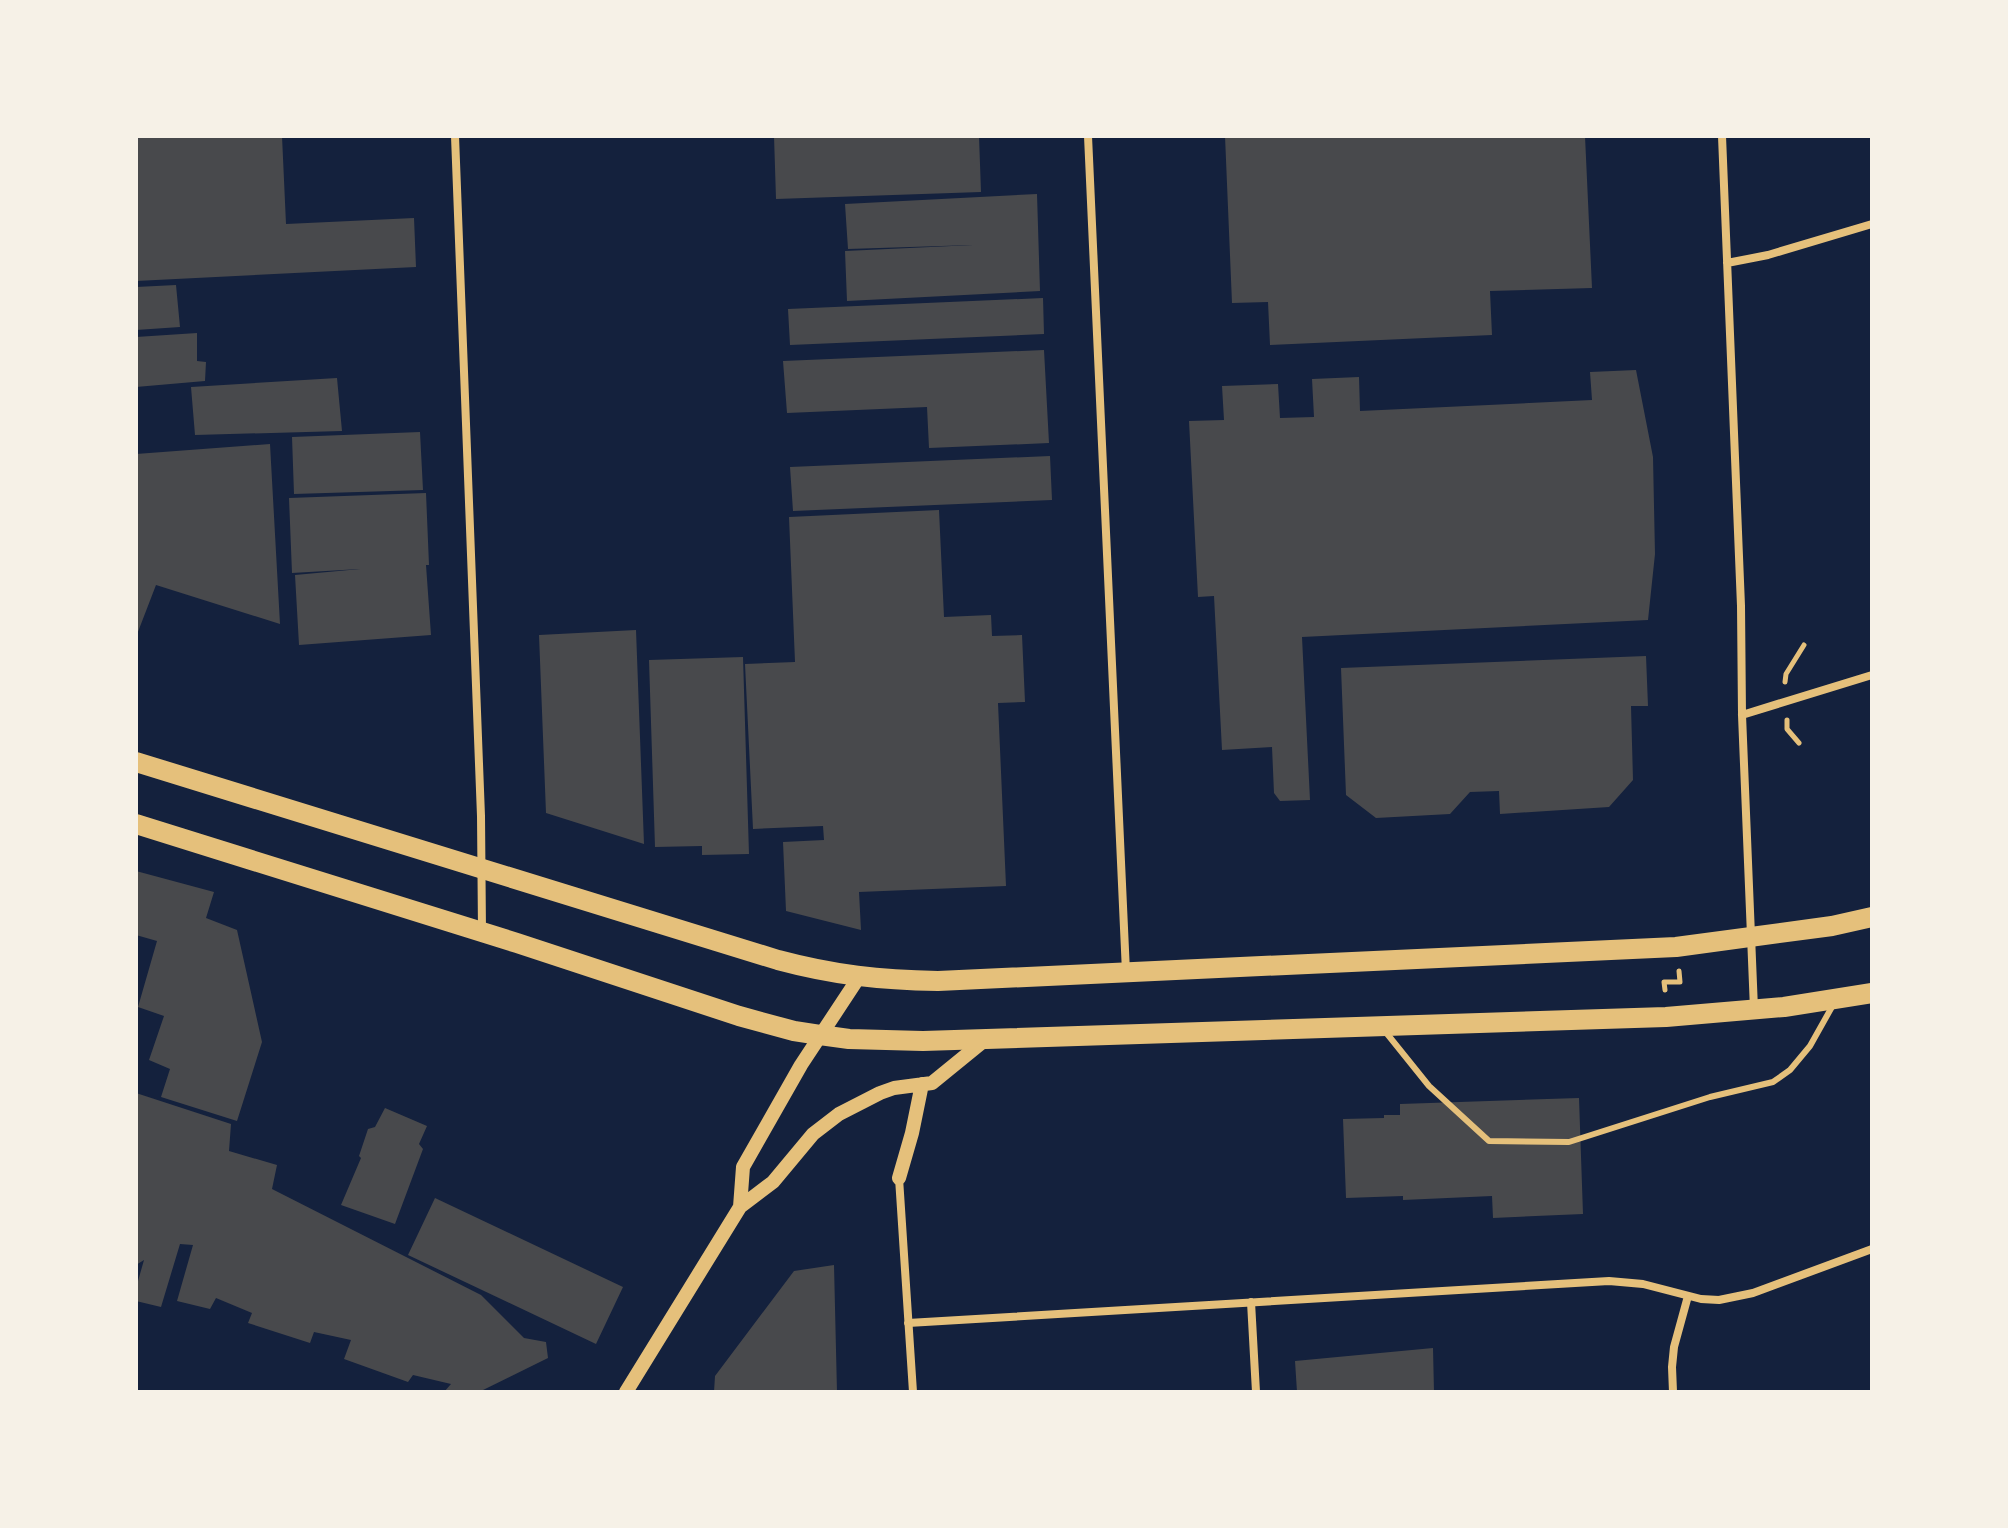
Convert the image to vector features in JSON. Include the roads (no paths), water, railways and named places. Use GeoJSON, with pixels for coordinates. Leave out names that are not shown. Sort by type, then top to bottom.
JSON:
{"type":"FeatureCollection","features":[{"type":"Feature","properties":{"kind":"main road"},"geometry":{"type":"LineString","coordinates":[[136,762],[786,962],[859,977],[938,981],[1676,947],[1832,926],[1872,917]]}},
{"type":"Feature","properties":{"kind":"main road"},"geometry":{"type":"LineString","coordinates":[[136,824],[739,1016],[794,1031],[871,1040],[1666,1017],[1755,1010],[1872,993]]}},
{"type":"Feature","properties":{"kind":"street"},"geometry":{"type":"LineString","coordinates":[[455,136],[482,933]]}},
{"type":"Feature","properties":{"kind":"street"},"geometry":{"type":"LineString","coordinates":[[1088,136],[1126,973]]}},
{"type":"Feature","properties":{"kind":"street"},"geometry":{"type":"LineString","coordinates":[[1722,136],[1755,1010]]}},
{"type":"Feature","properties":{"kind":"street"},"geometry":{"type":"LineString","coordinates":[[1727,263],[1768,255],[1872,224]]}},
{"type":"Feature","properties":{"kind":"street"},"geometry":{"type":"LineString","coordinates":[[1742,715],[1872,675]]}},
{"type":"Feature","properties":{"kind":"street"},"geometry":{"type":"LineString","coordinates":[[740,1207],[743,1167],[792,1080],[859,977]]}},
{"type":"Feature","properties":{"kind":"street"},"geometry":{"type":"LineString","coordinates":[[626,1392],[740,1207],[773,1182],[813,1134],[839,1114],[880,1093],[932,1083],[986,1039]]}},
{"type":"Feature","properties":{"kind":"street"},"geometry":{"type":"LineString","coordinates":[[913,1392],[899,1178],[922,1084]]}},
{"type":"Feature","properties":{"kind":"street"},"geometry":{"type":"LineString","coordinates":[[908,1323],[1609,1281],[1643,1284],[1688,1296],[1719,1300],[1872,1249]]}},
{"type":"Feature","properties":{"kind":"street"},"geometry":{"type":"LineString","coordinates":[[1673,1392],[1674,1347],[1688,1296]]}},
{"type":"Feature","properties":{"kind":"street"},"geometry":{"type":"LineString","coordinates":[[1251,1302],[1256,1392]]}},
{"type":"Feature","properties":{"kind":"lane"},"geometry":{"type":"LineString","coordinates":[[1382,1027],[1429,1086],[1489,1141],[1569,1142],[1710,1097],[1773,1082],[1790,1070],[1810,1046],[1837,999]]}}]}
